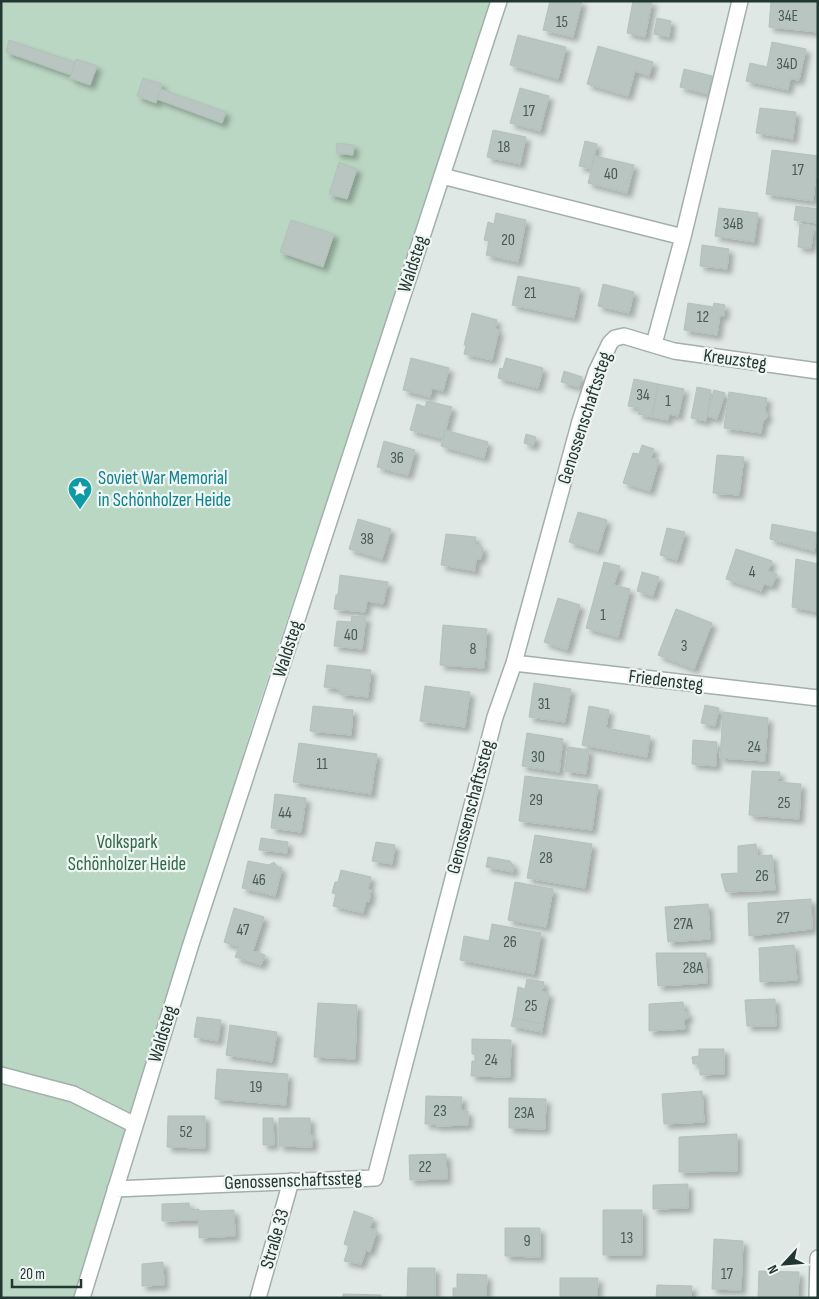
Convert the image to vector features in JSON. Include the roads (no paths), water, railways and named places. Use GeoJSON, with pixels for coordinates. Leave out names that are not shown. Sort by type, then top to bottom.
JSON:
{"type":"FeatureCollection","features":[{"type":"Feature","properties":{"kind":"street","name":"Waldsteg"},"geometry":{"type":"LineString","coordinates":[[82,1298],[197,925],[498,1]]}},
{"type":"Feature","properties":{"kind":"street"},"geometry":{"type":"LineString","coordinates":[[654,344],[683,237],[740,1]]}},
{"type":"Feature","properties":{"kind":"street"},"geometry":{"type":"LineString","coordinates":[[442,176],[683,237]]}},
{"type":"Feature","properties":{"kind":"street","name":"Genossenschaftssteg"},"geometry":{"type":"LineString","coordinates":[[115,1189],[375,1178],[494,717],[514,663],[580,421],[596,372],[610,343],[615,338],[624,336],[654,344]]}},
{"type":"Feature","properties":{"kind":"street","name":"Kreuzsteg"},"geometry":{"type":"LineString","coordinates":[[654,344],[674,351],[818,371]]}},
{"type":"Feature","properties":{"kind":"street","name":"Friedensteg"},"geometry":{"type":"LineString","coordinates":[[514,663],[818,698]]}},
{"type":"Feature","properties":{"kind":"street"},"geometry":{"type":"LineString","coordinates":[[1,1074],[73,1094],[135,1125]]}},
{"type":"Feature","properties":{"kind":"street","name":"Straße 33"},"geometry":{"type":"LineString","coordinates":[[258,1298],[291,1181]]}},
{"type":"Feature","properties":{"kind":"street"},"geometry":{"type":"LineString","coordinates":[[817,1298],[818,1258]]}},
{"type":"Feature","properties":{"kind":"place","name":"Soviet War Memorial in Schönholzer Heide"},"geometry":{"type":"Point","coordinates":[80,510]}},
{"type":"Feature","properties":{"kind":"park label","name":"Volkspark Schönholzer Heide"},"geometry":{"type":"Point","coordinates":[127,853]}}]}
